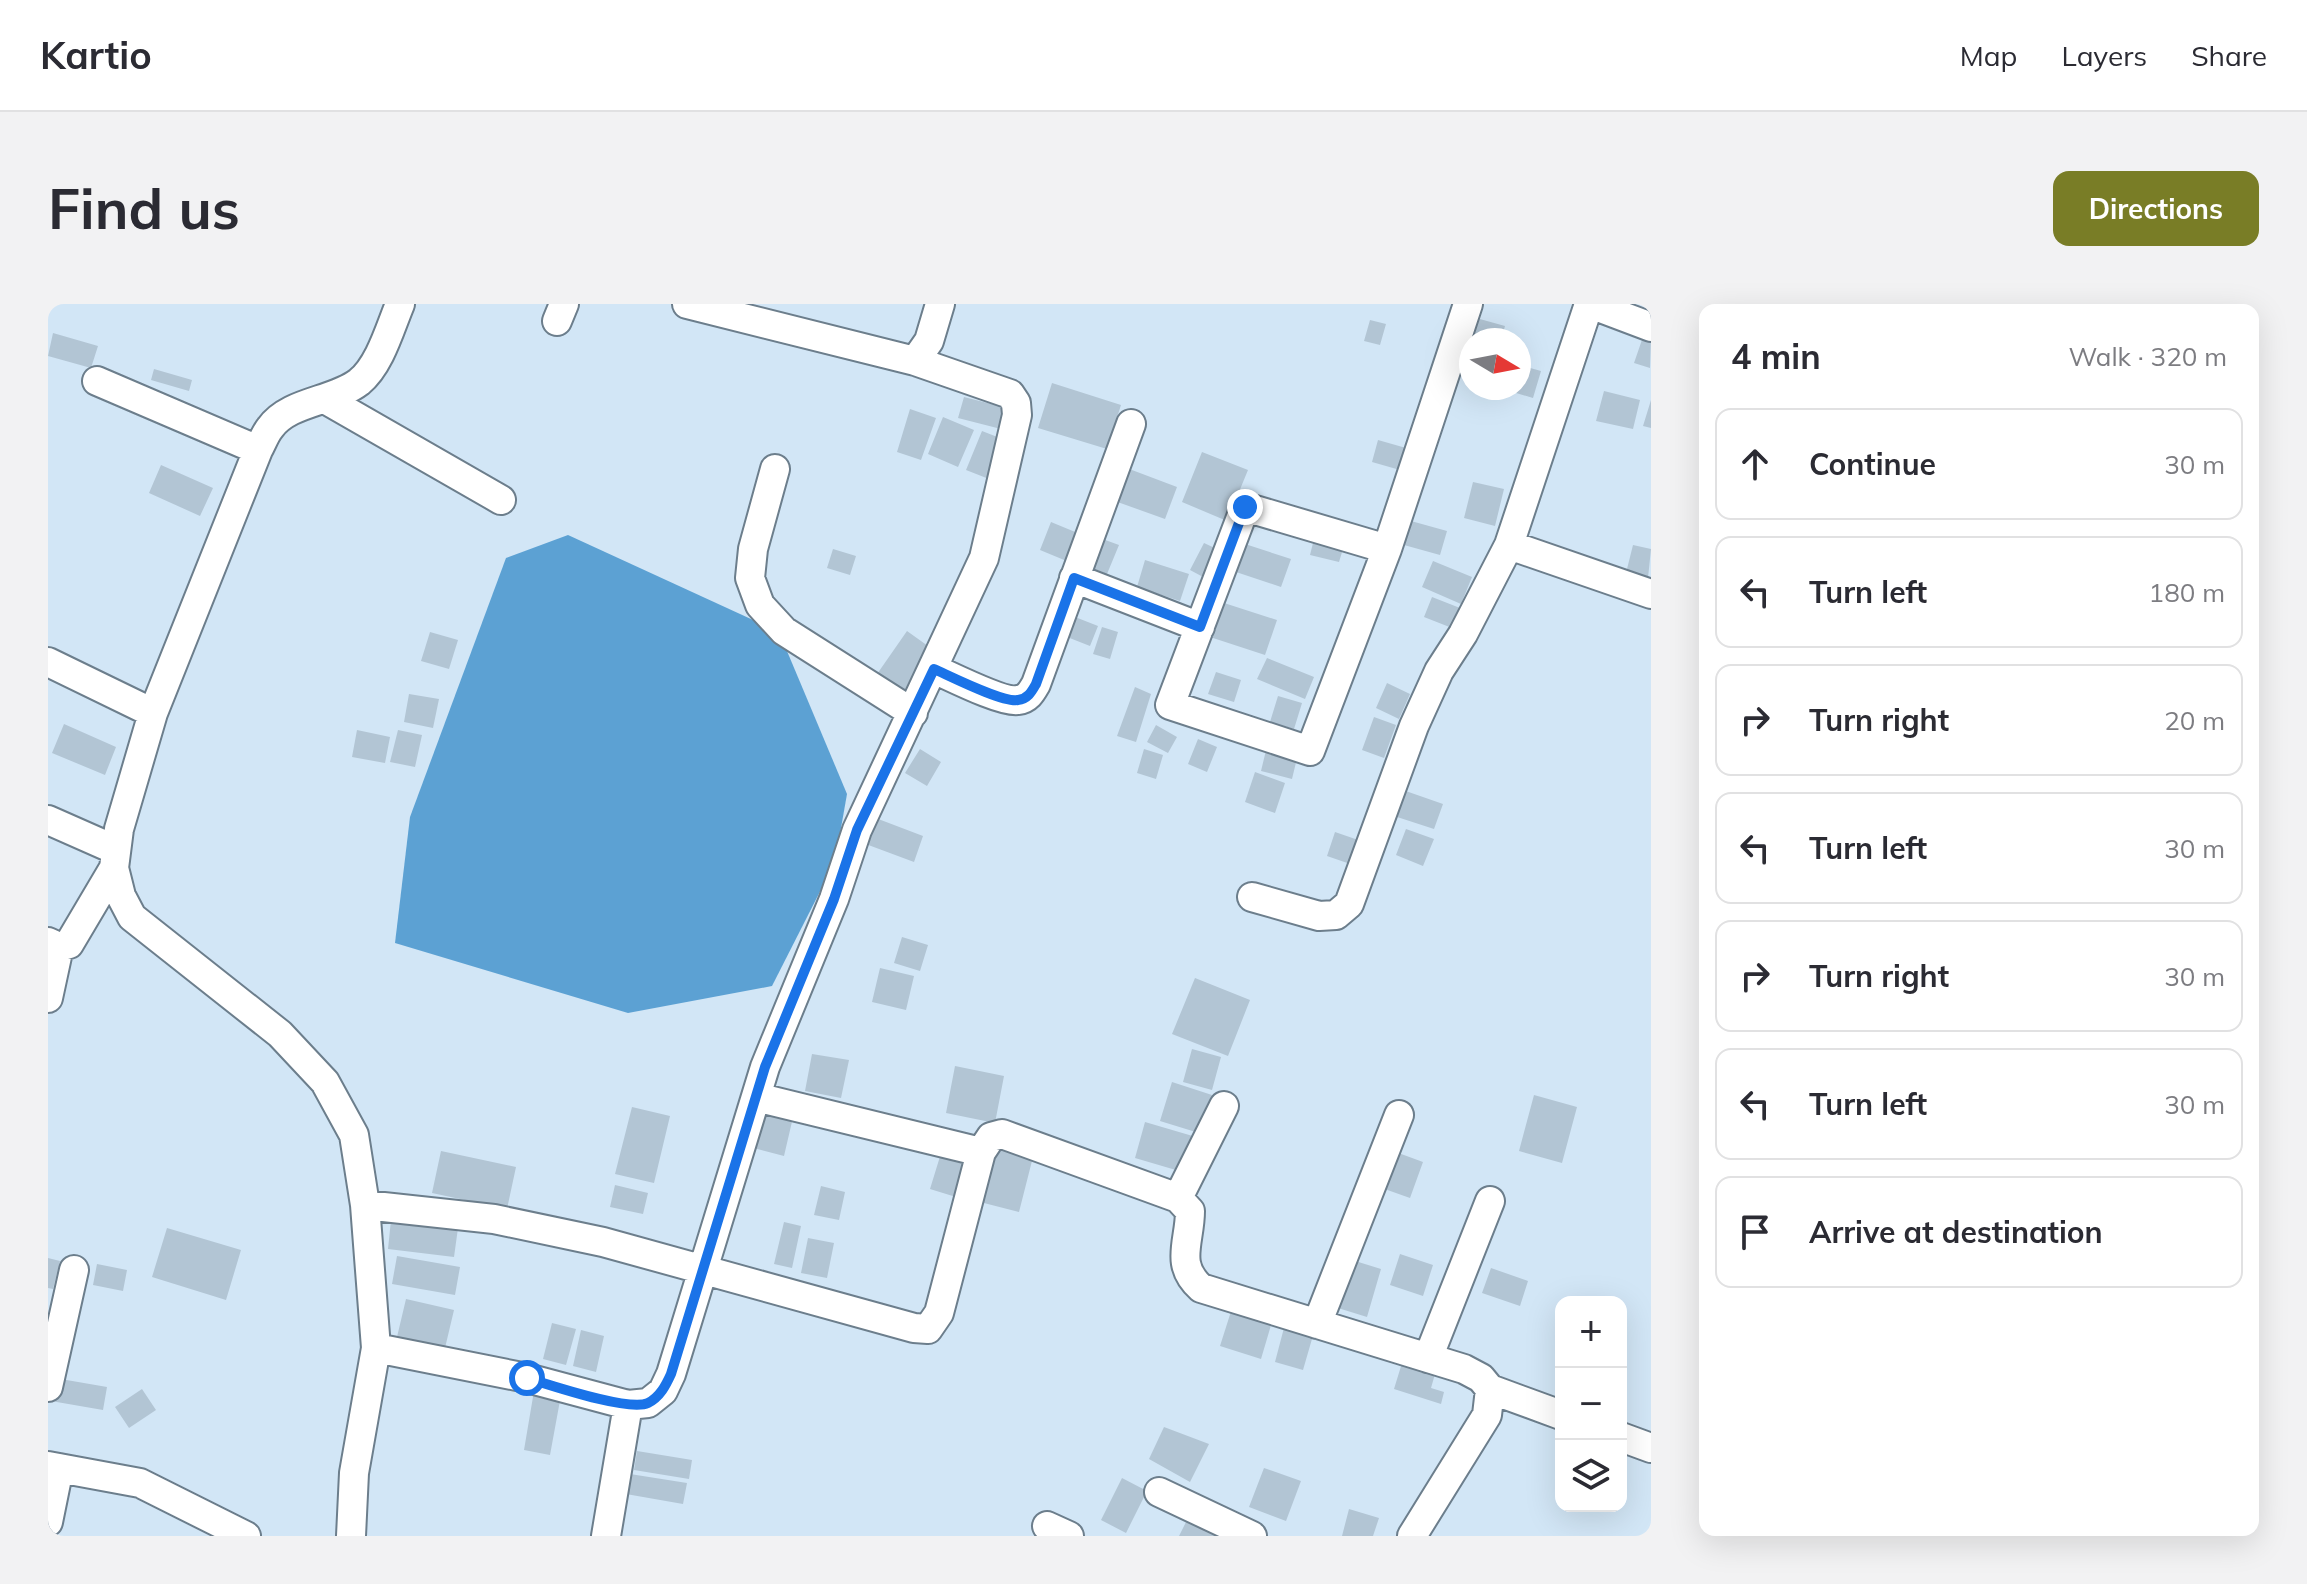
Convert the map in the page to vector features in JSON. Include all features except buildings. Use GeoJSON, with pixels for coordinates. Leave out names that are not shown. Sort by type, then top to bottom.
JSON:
{"type":"FeatureCollection","features":[{"type":"Feature","properties":{"kind":"street"},"geometry":{"type":"LineString","coordinates":[[351,1536],[354,1473],[376,1348],[365,1205],[354,1135],[325,1082],[280,1034],[132,917],[121,896],[115,859],[119,829],[153,713],[270,426],[286,414],[360,381],[374,362],[400,304]]}},
{"type":"Feature","properties":{"kind":"street"},"geometry":{"type":"LineString","coordinates":[[376,1348],[527,1378],[628,1405],[648,1403],[663,1391],[671,1374],[756,1097],[809,955],[834,899],[857,830],[984,558],[1017,415],[1016,403],[1010,394],[915,361],[687,304]]}},
{"type":"Feature","properties":{"kind":"street"},"geometry":{"type":"LineString","coordinates":[[915,361],[929,341],[940,304]]}},
{"type":"Feature","properties":{"kind":"street"},"geometry":{"type":"LineString","coordinates":[[1387,549],[1245,507],[1170,705],[1310,751],[1387,549],[1468,304]]}},
{"type":"Feature","properties":{"kind":"street"},"geometry":{"type":"LineString","coordinates":[[1252,897],[1319,916],[1336,915],[1349,904],[1432,684],[1509,545],[1590,304],[1651,327]]}},
{"type":"Feature","properties":{"kind":"street"},"geometry":{"type":"LineString","coordinates":[[97,381],[258,450]]}},
{"type":"Feature","properties":{"kind":"street"},"geometry":{"type":"LineString","coordinates":[[325,399],[501,500]]}},
{"type":"Feature","properties":{"kind":"street"},"geometry":{"type":"LineString","coordinates":[[934,669],[1003,698],[1018,700],[1029,695],[1036,684],[1131,424]]}},
{"type":"Feature","properties":{"kind":"street"},"geometry":{"type":"LineString","coordinates":[[775,469],[753,549],[750,578],[760,605],[784,631],[913,713]]}},
{"type":"Feature","properties":{"kind":"street"},"geometry":{"type":"LineString","coordinates":[[1509,545],[1651,594]]}},
{"type":"Feature","properties":{"kind":"street"},"geometry":{"type":"LineString","coordinates":[[1074,578],[1200,627]]}},
{"type":"Feature","properties":{"kind":"street"},"geometry":{"type":"LineString","coordinates":[[48,662],[153,713]]}},
{"type":"Feature","properties":{"kind":"street"},"geometry":{"type":"LineString","coordinates":[[48,820],[115,859]]}},
{"type":"Feature","properties":{"kind":"street"},"geometry":{"type":"LineString","coordinates":[[48,998],[54,944],[69,944],[115,859]]}},
{"type":"Feature","properties":{"kind":"street"},"geometry":{"type":"LineString","coordinates":[[756,1097],[981,1152]]}},
{"type":"Feature","properties":{"kind":"street"},"geometry":{"type":"LineString","coordinates":[[1178,1198],[1224,1106]]}},
{"type":"Feature","properties":{"kind":"street"},"geometry":{"type":"LineString","coordinates":[[1317,1324],[1399,1115]]}},
{"type":"Feature","properties":{"kind":"street"},"geometry":{"type":"LineString","coordinates":[[365,1205],[494,1219],[603,1242],[914,1328],[928,1329],[939,1313],[981,1152],[991,1137],[1002,1134],[1178,1198],[1190,1211],[1185,1266],[1191,1279],[1201,1288],[1464,1369],[1481,1378],[1490,1389],[1555,1413]]}},
{"type":"Feature","properties":{"kind":"street"},"geometry":{"type":"LineString","coordinates":[[1428,1358],[1490,1201]]}},
{"type":"Feature","properties":{"kind":"street"},"geometry":{"type":"LineString","coordinates":[[48,1387],[74,1270]]}},
{"type":"Feature","properties":{"kind":"street"},"geometry":{"type":"LineString","coordinates":[[1412,1536],[1487,1415],[1490,1389]]}},
{"type":"Feature","properties":{"kind":"street"},"geometry":{"type":"LineString","coordinates":[[606,1536],[628,1405]]}},
{"type":"Feature","properties":{"kind":"street"},"geometry":{"type":"LineString","coordinates":[[1627,1439],[1651,1448]]}},
{"type":"Feature","properties":{"kind":"street"},"geometry":{"type":"LineString","coordinates":[[48,1522],[54,1467],[140,1483],[246,1536]]}},
{"type":"Feature","properties":{"kind":"street"},"geometry":{"type":"LineString","coordinates":[[1159,1492],[1252,1536]]}},
{"type":"Feature","properties":{"kind":"water"},"geometry":{"type":"Polygon","coordinates":[[[568,535],[779,632],[847,794],[835,862],[772,986],[628,1013],[395,943],[410,817],[506,558],[568,535]]]}},
{"type":"Feature","properties":{"kind":"route"},"geometry":{"type":"LineString","coordinates":[[527,1378],[628,1405],[648,1403],[663,1391],[671,1374],[765,1067],[834,899],[857,830],[934,669],[1003,698],[1018,700],[1029,695],[1036,684],[1074,578],[1200,627],[1245,507]]}}]}
